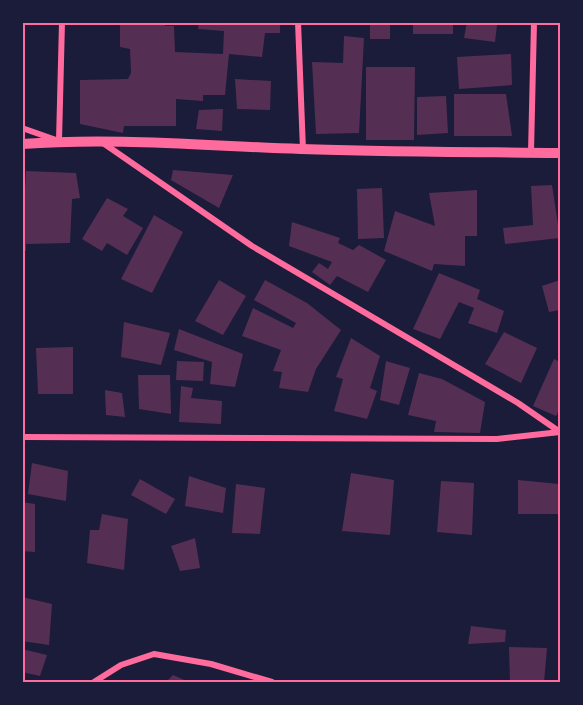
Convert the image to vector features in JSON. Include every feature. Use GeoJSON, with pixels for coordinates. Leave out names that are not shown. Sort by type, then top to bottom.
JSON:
{"type":"FeatureCollection","features":[{"type":"Feature","properties":{"kind":"street"},"geometry":{"type":"LineString","coordinates":[[58,141],[62,22]]}},
{"type":"Feature","properties":{"kind":"street"},"geometry":{"type":"LineString","coordinates":[[298,22],[303,150]]}},
{"type":"Feature","properties":{"kind":"street"},"geometry":{"type":"LineString","coordinates":[[531,152],[534,22]]}},
{"type":"Feature","properties":{"kind":"street"},"geometry":{"type":"LineString","coordinates":[[22,128],[58,141]]}},
{"type":"Feature","properties":{"kind":"street"},"geometry":{"type":"LineString","coordinates":[[100,141],[252,246],[518,403],[561,432]]}},
{"type":"Feature","properties":{"kind":"street"},"geometry":{"type":"LineString","coordinates":[[22,144],[100,141],[303,150],[561,153]]}},
{"type":"Feature","properties":{"kind":"street"},"geometry":{"type":"LineString","coordinates":[[22,437],[497,439],[561,432]]}},
{"type":"Feature","properties":{"kind":"street"},"geometry":{"type":"LineString","coordinates":[[94,682],[121,665],[154,654],[211,664],[272,682]]}},
{"type":"Feature","properties":{"kind":"building"},"geometry":{"type":"Polygon","coordinates":[[[127,22],[165,22],[165,26],[174,26],[175,52],[223,54],[224,31],[198,29],[199,22],[280,22],[280,33],[265,33],[262,57],[229,54],[225,95],[203,95],[203,101],[176,99],[176,126],[124,126],[123,133],[80,124],[80,80],[128,79],[131,73],[130,49],[120,47],[120,24],[127,24],[127,22]]]}},
{"type":"Feature","properties":{"kind":"building"},"geometry":{"type":"Polygon","coordinates":[[[370,22],[390,22],[390,39],[370,39],[370,22]]]}},
{"type":"Feature","properties":{"kind":"building"},"geometry":{"type":"Polygon","coordinates":[[[413,22],[453,22],[453,34],[413,34],[413,22]]]}},
{"type":"Feature","properties":{"kind":"building"},"geometry":{"type":"Polygon","coordinates":[[[467,22],[511,22],[511,25],[497,25],[495,42],[464,38],[467,22]]]}},
{"type":"Feature","properties":{"kind":"building"},"geometry":{"type":"Polygon","coordinates":[[[344,36],[364,38],[359,133],[316,134],[312,62],[343,63],[344,36]]]}},
{"type":"Feature","properties":{"kind":"building"},"geometry":{"type":"Polygon","coordinates":[[[511,54],[512,85],[459,89],[457,57],[511,54]]]}},
{"type":"Feature","properties":{"kind":"building"},"geometry":{"type":"Polygon","coordinates":[[[366,67],[415,67],[414,140],[366,140],[366,67]]]}},
{"type":"Feature","properties":{"kind":"building"},"geometry":{"type":"Polygon","coordinates":[[[235,79],[271,81],[270,110],[237,109],[235,79]]]}},
{"type":"Feature","properties":{"kind":"building"},"geometry":{"type":"Polygon","coordinates":[[[454,94],[506,94],[512,136],[454,136],[454,94]]]}},
{"type":"Feature","properties":{"kind":"building"},"geometry":{"type":"Polygon","coordinates":[[[446,96],[448,133],[417,135],[417,97],[446,96]]]}},
{"type":"Feature","properties":{"kind":"building"},"geometry":{"type":"Polygon","coordinates":[[[223,109],[222,131],[196,129],[199,110],[223,109]]]}},
{"type":"Feature","properties":{"kind":"building"},"geometry":{"type":"Polygon","coordinates":[[[173,170],[233,175],[219,208],[171,180],[173,170]]]}},
{"type":"Feature","properties":{"kind":"building"},"geometry":{"type":"Polygon","coordinates":[[[26,171],[76,173],[80,198],[72,199],[70,243],[26,244],[26,251],[22,251],[22,188],[25,188],[26,171]]]}},
{"type":"Feature","properties":{"kind":"building"},"geometry":{"type":"Polygon","coordinates":[[[552,185],[560,238],[505,244],[503,228],[533,225],[531,186],[552,185]]]}},
{"type":"Feature","properties":{"kind":"building"},"geometry":{"type":"Polygon","coordinates":[[[382,188],[384,238],[358,239],[357,189],[382,188]]]}},
{"type":"Feature","properties":{"kind":"building"},"geometry":{"type":"Polygon","coordinates":[[[477,190],[477,236],[465,236],[465,266],[434,264],[432,271],[384,251],[395,211],[435,226],[429,193],[477,190]]]}},
{"type":"Feature","properties":{"kind":"building"},"geometry":{"type":"Polygon","coordinates":[[[107,198],[128,209],[123,216],[143,228],[127,255],[107,243],[102,251],[82,239],[107,198]]]}},
{"type":"Feature","properties":{"kind":"building"},"geometry":{"type":"Polygon","coordinates":[[[154,215],[183,232],[152,293],[121,279],[154,215]]]}},
{"type":"Feature","properties":{"kind":"building"},"geometry":{"type":"Polygon","coordinates":[[[292,222],[340,238],[338,243],[353,250],[359,245],[386,260],[368,292],[337,276],[330,285],[312,272],[319,263],[328,269],[332,262],[289,246],[292,222]]]}},
{"type":"Feature","properties":{"kind":"building"},"geometry":{"type":"Polygon","coordinates":[[[439,273],[480,290],[477,299],[504,311],[497,333],[468,323],[474,308],[459,302],[440,339],[413,329],[439,273]]]}},
{"type":"Feature","properties":{"kind":"building"},"geometry":{"type":"Polygon","coordinates":[[[219,280],[246,296],[223,335],[195,321],[219,280]]]}},
{"type":"Feature","properties":{"kind":"building"},"geometry":{"type":"Polygon","coordinates":[[[265,280],[307,303],[341,330],[316,369],[308,392],[279,388],[282,372],[273,371],[281,350],[242,336],[253,308],[293,328],[296,323],[254,300],[265,280]]]}},
{"type":"Feature","properties":{"kind":"building"},"geometry":{"type":"Polygon","coordinates":[[[560,280],[560,310],[549,312],[542,286],[560,280]]]}},
{"type":"Feature","properties":{"kind":"building"},"geometry":{"type":"Polygon","coordinates":[[[124,322],[170,333],[161,365],[121,357],[124,322]]]}},
{"type":"Feature","properties":{"kind":"building"},"geometry":{"type":"Polygon","coordinates":[[[179,329],[243,354],[235,387],[210,384],[212,362],[174,350],[179,329]]]}},
{"type":"Feature","properties":{"kind":"building"},"geometry":{"type":"Polygon","coordinates":[[[504,332],[537,348],[521,383],[485,364],[504,332]]]}},
{"type":"Feature","properties":{"kind":"building"},"geometry":{"type":"Polygon","coordinates":[[[351,338],[380,356],[370,388],[377,391],[367,419],[334,411],[343,379],[336,377],[351,338]]]}},
{"type":"Feature","properties":{"kind":"building"},"geometry":{"type":"Polygon","coordinates":[[[73,347],[73,394],[38,394],[36,348],[73,347]]]}},
{"type":"Feature","properties":{"kind":"building"},"geometry":{"type":"Polygon","coordinates":[[[554,359],[560,362],[560,409],[556,416],[533,406],[554,359]]]}},
{"type":"Feature","properties":{"kind":"building"},"geometry":{"type":"Polygon","coordinates":[[[177,361],[204,362],[203,381],[176,380],[177,361]]]}},
{"type":"Feature","properties":{"kind":"building"},"geometry":{"type":"Polygon","coordinates":[[[386,361],[410,368],[399,405],[380,400],[386,361]]]}},
{"type":"Feature","properties":{"kind":"building"},"geometry":{"type":"Polygon","coordinates":[[[419,373],[442,379],[485,402],[480,433],[434,432],[436,421],[408,415],[419,373]]]}},
{"type":"Feature","properties":{"kind":"building"},"geometry":{"type":"Polygon","coordinates":[[[138,375],[170,375],[171,414],[139,409],[138,375]]]}},
{"type":"Feature","properties":{"kind":"building"},"geometry":{"type":"Polygon","coordinates":[[[181,386],[193,388],[191,398],[222,401],[221,424],[179,422],[181,386]]]}},
{"type":"Feature","properties":{"kind":"building"},"geometry":{"type":"Polygon","coordinates":[[[105,390],[122,393],[125,417],[106,415],[105,390]]]}},
{"type":"Feature","properties":{"kind":"building"},"geometry":{"type":"Polygon","coordinates":[[[32,463],[68,471],[66,501],[28,494],[32,463]]]}},
{"type":"Feature","properties":{"kind":"building"},"geometry":{"type":"Polygon","coordinates":[[[351,473],[394,480],[390,535],[342,531],[351,473]]]}},
{"type":"Feature","properties":{"kind":"building"},"geometry":{"type":"Polygon","coordinates":[[[189,476],[226,488],[223,513],[185,506],[189,476]]]}},
{"type":"Feature","properties":{"kind":"building"},"geometry":{"type":"Polygon","coordinates":[[[140,479],[175,499],[166,514],[131,495],[140,479]]]}},
{"type":"Feature","properties":{"kind":"building"},"geometry":{"type":"Polygon","coordinates":[[[518,480],[559,484],[560,527],[558,526],[558,514],[518,514],[518,480]]]}},
{"type":"Feature","properties":{"kind":"building"},"geometry":{"type":"Polygon","coordinates":[[[441,481],[474,483],[472,535],[437,532],[441,481]]]}},
{"type":"Feature","properties":{"kind":"building"},"geometry":{"type":"Polygon","coordinates":[[[236,484],[265,488],[260,534],[232,533],[236,484]]]}},
{"type":"Feature","properties":{"kind":"building"},"geometry":{"type":"Polygon","coordinates":[[[22,502],[35,504],[35,552],[22,551],[22,502]]]}},
{"type":"Feature","properties":{"kind":"building"},"geometry":{"type":"Polygon","coordinates":[[[102,514],[128,519],[124,570],[87,563],[90,530],[99,530],[102,514]]]}},
{"type":"Feature","properties":{"kind":"building"},"geometry":{"type":"Polygon","coordinates":[[[195,538],[200,568],[180,571],[171,546],[195,538]]]}},
{"type":"Feature","properties":{"kind":"building"},"geometry":{"type":"Polygon","coordinates":[[[22,597],[52,604],[49,645],[22,641],[22,597]]]}},
{"type":"Feature","properties":{"kind":"building"},"geometry":{"type":"Polygon","coordinates":[[[471,626],[506,630],[505,642],[468,644],[471,626]]]}},
{"type":"Feature","properties":{"kind":"building"},"geometry":{"type":"Polygon","coordinates":[[[509,647],[547,648],[544,682],[510,682],[509,647]]]}},
{"type":"Feature","properties":{"kind":"building"},"geometry":{"type":"Polygon","coordinates":[[[22,649],[47,655],[40,676],[22,672],[22,649]]]}},
{"type":"Feature","properties":{"kind":"building"},"geometry":{"type":"Polygon","coordinates":[[[173,675],[189,682],[166,682],[173,675]]]}}]}
